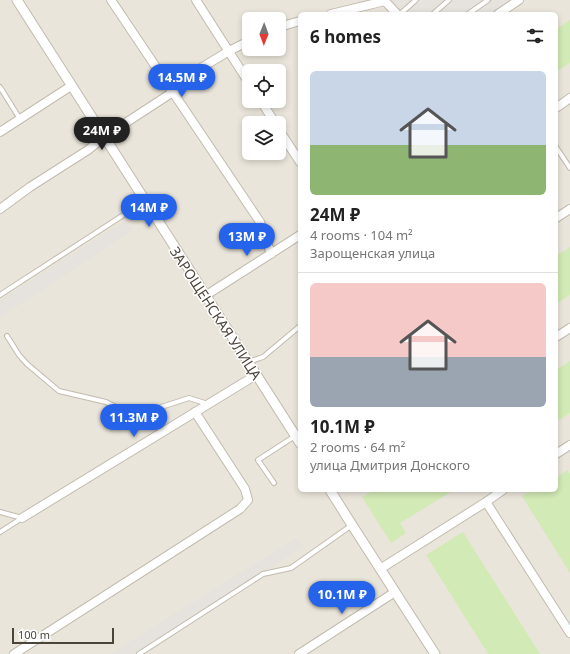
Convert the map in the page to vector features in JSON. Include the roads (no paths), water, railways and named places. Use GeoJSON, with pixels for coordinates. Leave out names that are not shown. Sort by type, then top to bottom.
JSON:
{"type":"FeatureCollection","features":[{"type":"Feature","properties":{"kind":"street","name":"ЗАРОЩЕНСКАЯ УЛИЦА"},"geometry":{"type":"LineString","coordinates":[[17,0],[298,440]]}},
{"type":"Feature","properties":{"kind":"street"},"geometry":{"type":"LineString","coordinates":[[112,0],[260,222],[271,254]]}},
{"type":"Feature","properties":{"kind":"street"},"geometry":{"type":"LineString","coordinates":[[196,0],[242,72]]}},
{"type":"Feature","properties":{"kind":"street"},"geometry":{"type":"LineString","coordinates":[[501,12],[519,0]]}},
{"type":"Feature","properties":{"kind":"street"},"geometry":{"type":"LineString","coordinates":[[339,12],[385,1],[397,12]]}},
{"type":"Feature","properties":{"kind":"street"},"geometry":{"type":"LineString","coordinates":[[286,25],[298,22]]}},
{"type":"Feature","properties":{"kind":"street"},"geometry":{"type":"LineString","coordinates":[[0,209],[30,187],[88,150],[104,137],[173,92],[201,68],[242,44]]}},
{"type":"Feature","properties":{"kind":"street"},"geometry":{"type":"LineString","coordinates":[[0,132],[71,86]]}},
{"type":"Feature","properties":{"kind":"street"},"geometry":{"type":"LineString","coordinates":[[558,107],[570,98]]}},
{"type":"Feature","properties":{"kind":"street"},"geometry":{"type":"LineString","coordinates":[[286,140],[298,157]]}},
{"type":"Feature","properties":{"kind":"street"},"geometry":{"type":"LineString","coordinates":[[558,217],[570,209]]}},
{"type":"Feature","properties":{"kind":"street"},"geometry":{"type":"LineString","coordinates":[[205,296],[298,236]]}},
{"type":"Feature","properties":{"kind":"street"},"geometry":{"type":"LineString","coordinates":[[558,336],[570,328]]}},
{"type":"Feature","properties":{"kind":"street"},"geometry":{"type":"LineString","coordinates":[[22,518],[256,375]]}},
{"type":"Feature","properties":{"kind":"street"},"geometry":{"type":"LineString","coordinates":[[14,654],[240,509],[248,500],[245,490],[195,412]]}},
{"type":"Feature","properties":{"kind":"street"},"geometry":{"type":"LineString","coordinates":[[558,453],[570,445]]}},
{"type":"Feature","properties":{"kind":"street"},"geometry":{"type":"LineString","coordinates":[[331,492],[435,654]]}},
{"type":"Feature","properties":{"kind":"street"},"geometry":{"type":"LineString","coordinates":[[380,569],[500,492]]}},
{"type":"Feature","properties":{"kind":"street"},"geometry":{"type":"LineString","coordinates":[[486,502],[570,633]]}},
{"type":"Feature","properties":{"kind":"street"},"geometry":{"type":"LineString","coordinates":[[299,654],[395,592]]}},
{"type":"Feature","properties":{"kind":"lane"},"geometry":{"type":"LineString","coordinates":[[401,12],[416,0]]}},
{"type":"Feature","properties":{"kind":"lane"},"geometry":{"type":"LineString","coordinates":[[435,12],[449,0]]}},
{"type":"Feature","properties":{"kind":"lane"},"geometry":{"type":"LineString","coordinates":[[471,12],[488,0]]}},
{"type":"Feature","properties":{"kind":"lane"},"geometry":{"type":"LineString","coordinates":[[0,87],[20,119]]}},
{"type":"Feature","properties":{"kind":"lane"},"geometry":{"type":"LineString","coordinates":[[558,150],[570,168]]}},
{"type":"Feature","properties":{"kind":"lane"},"geometry":{"type":"LineString","coordinates":[[0,295],[145,202]]}},
{"type":"Feature","properties":{"kind":"lane"},"geometry":{"type":"LineString","coordinates":[[248,362],[263,357],[298,328]]}},
{"type":"Feature","properties":{"kind":"lane"},"geometry":{"type":"LineString","coordinates":[[7,336],[18,355],[59,391],[106,402],[118,408],[136,411],[149,412],[189,398],[208,404]]}},
{"type":"Feature","properties":{"kind":"lane"},"geometry":{"type":"LineString","coordinates":[[274,483],[258,460],[298,440]]}},
{"type":"Feature","properties":{"kind":"lane"},"geometry":{"type":"LineString","coordinates":[[0,512],[22,518]]}},
{"type":"Feature","properties":{"kind":"lane"},"geometry":{"type":"LineString","coordinates":[[0,532],[22,518]]}},
{"type":"Feature","properties":{"kind":"lane"},"geometry":{"type":"LineString","coordinates":[[140,654],[263,574],[291,568],[352,525]]}}]}
